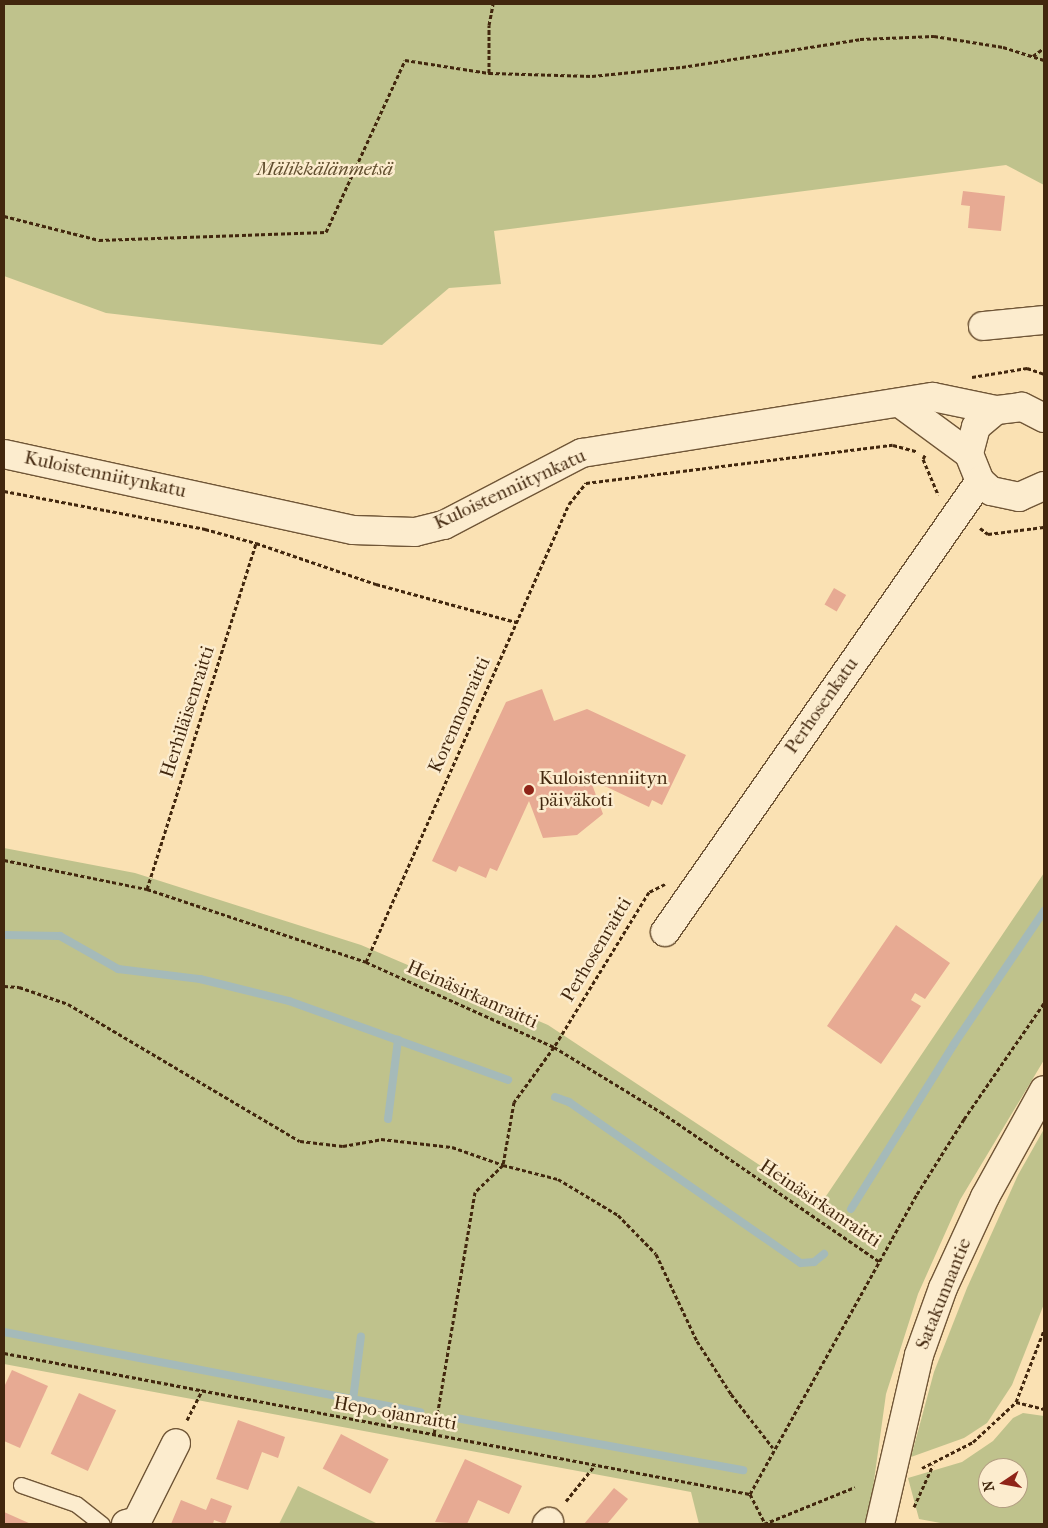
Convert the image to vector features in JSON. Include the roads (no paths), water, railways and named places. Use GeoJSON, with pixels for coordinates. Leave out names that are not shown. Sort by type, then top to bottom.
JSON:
{"type":"FeatureCollection","features":[{"type":"Feature","properties":{"kind":"street"},"geometry":{"type":"LineString","coordinates":[[984,326],[1044,320]]}},
{"type":"Feature","properties":{"kind":"street","name":"Kuloistenniitynkatu"},"geometry":{"type":"LineString","coordinates":[[4,454],[353,530],[415,532],[444,524],[582,453],[941,398],[996,410]]}},
{"type":"Feature","properties":{"kind":"street"},"geometry":{"type":"LineString","coordinates":[[901,404],[969,454],[980,481],[991,491],[1012,496],[1033,493],[1044,486]]}},
{"type":"Feature","properties":{"kind":"street"},"geometry":{"type":"LineString","coordinates":[[969,454],[976,427],[996,410],[1022,407],[1041,409]]}},
{"type":"Feature","properties":{"kind":"street","name":"Perhosenkatu"},"geometry":{"type":"LineString","coordinates":[[665,932],[980,481]]}},
{"type":"Feature","properties":{"kind":"street","name":"Satakunnantie"},"geometry":{"type":"LineString","coordinates":[[881,1519],[919,1355],[943,1288],[985,1197],[1044,1090]]}},
{"type":"Feature","properties":{"kind":"street"},"geometry":{"type":"LineString","coordinates":[[126,1524],[137,1520],[176,1443]]}},
{"type":"Feature","properties":{"kind":"lane"},"geometry":{"type":"LineString","coordinates":[[21,1485],[76,1504],[102,1524]]}},
{"type":"Feature","properties":{"kind":"waterway"},"geometry":{"type":"LineString","coordinates":[[851,1209],[954,1044],[1044,911]]}},
{"type":"Feature","properties":{"kind":"waterway"},"geometry":{"type":"LineString","coordinates":[[4,935],[60,936],[118,969],[200,979],[289,1001],[508,1080]]}},
{"type":"Feature","properties":{"kind":"waterway"},"geometry":{"type":"LineString","coordinates":[[388,1119],[398,1040]]}},
{"type":"Feature","properties":{"kind":"waterway"},"geometry":{"type":"LineString","coordinates":[[555,1097],[569,1102],[801,1263],[814,1262],[824,1254]]}},
{"type":"Feature","properties":{"kind":"waterway"},"geometry":{"type":"LineString","coordinates":[[4,1332],[420,1412]]}},
{"type":"Feature","properties":{"kind":"waterway"},"geometry":{"type":"LineString","coordinates":[[353,1400],[361,1336]]}},
{"type":"Feature","properties":{"kind":"waterway"},"geometry":{"type":"LineString","coordinates":[[456,1418],[743,1470]]}},
{"type":"Feature","properties":{"kind":"place","name":"Kuloistenniityn päiväkoti"},"geometry":{"type":"Point","coordinates":[529,790]}},
{"type":"Feature","properties":{"kind":"park label","name":"Mälikkälänmetsä"},"geometry":{"type":"Point","coordinates":[325,170]}}]}
